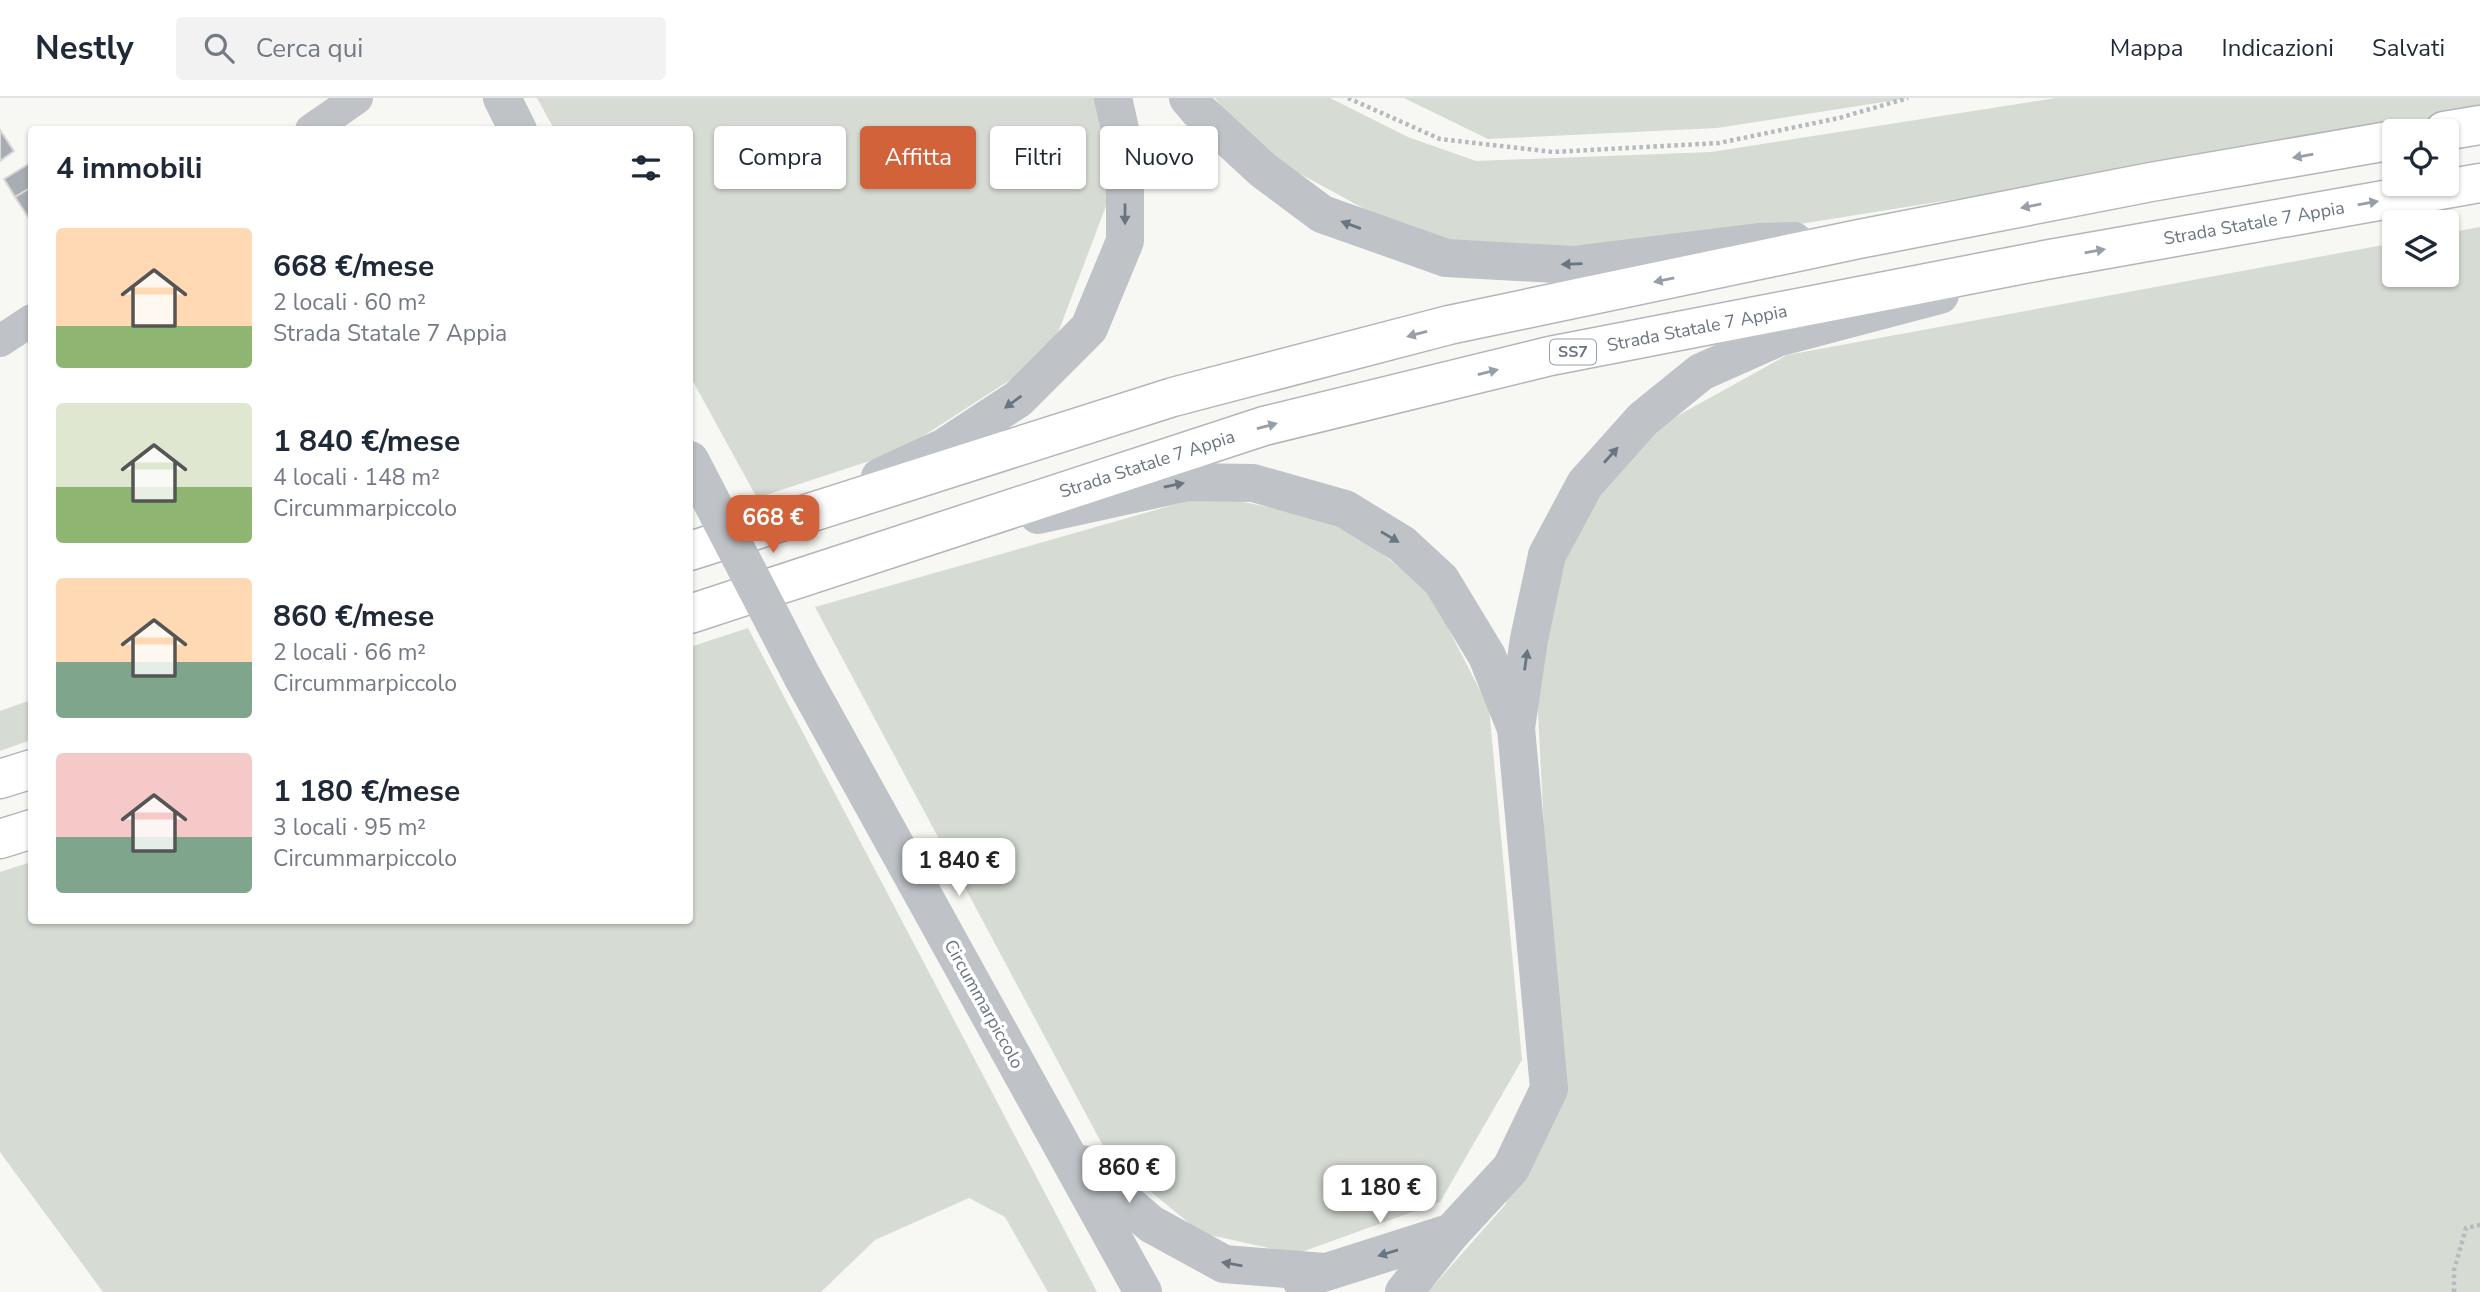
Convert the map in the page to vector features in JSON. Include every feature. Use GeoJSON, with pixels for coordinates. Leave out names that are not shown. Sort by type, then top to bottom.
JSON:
{"type":"FeatureCollection","features":[{"type":"Feature","properties":{"kind":"highway"},"geometry":{"type":"LineString","coordinates":[[2459,128],[2480,125]]}},
{"type":"Feature","properties":{"kind":"highway"},"geometry":{"type":"LineString","coordinates":[[693,550],[1173,397],[1449,325],[1859,239],[2151,182],[2382,142]]}},
{"type":"Feature","properties":{"kind":"highway","name":"Strada Statale 7 Appia"},"geometry":{"type":"LineString","coordinates":[[693,613],[1264,426],[1550,356],[2045,260],[2480,183]]}},
{"type":"Feature","properties":{"kind":"highway"},"geometry":{"type":"LineString","coordinates":[[0,779],[28,770]]}},
{"type":"Feature","properties":{"kind":"highway"},"geometry":{"type":"LineString","coordinates":[[0,839],[28,830]]}},
{"type":"Feature","properties":{"kind":"street"},"geometry":{"type":"LineString","coordinates":[[317,126],[357,98]]}},
{"type":"Feature","properties":{"kind":"street"},"geometry":{"type":"LineString","coordinates":[[502,98],[516,126]]}},
{"type":"Feature","properties":{"kind":"street"},"geometry":{"type":"LineString","coordinates":[[805,513],[945,447],[1018,400],[1090,328],[1125,241],[1125,150],[1113,98]]}},
{"type":"Feature","properties":{"kind":"street"},"geometry":{"type":"LineString","coordinates":[[1188,98],[1263,170],[1322,214],[1446,258],[1573,265],[1759,242],[1859,239]]}},
{"type":"Feature","properties":{"kind":"street"},"geometry":{"type":"LineString","coordinates":[[1404,1292],[1452,1232],[1511,1168],[1549,1089],[1516,728],[1529,639],[1546,555],[1585,484],[1643,419],[1701,372],[1777,338],[1917,303],[2045,260]]}},
{"type":"Feature","properties":{"kind":"street"},"geometry":{"type":"LineString","coordinates":[[0,341],[28,323]]}},
{"type":"Feature","properties":{"kind":"street","name":"Circummarpiccolo"},"geometry":{"type":"LineString","coordinates":[[693,466],[803,678],[1143,1292]]}},
{"type":"Feature","properties":{"kind":"street"},"geometry":{"type":"LineString","coordinates":[[847,562],[943,549],[1045,513],[1188,482],[1253,483],[1345,509],[1402,544],[1441,580],[1487,656],[1516,728]]}},
{"type":"Feature","properties":{"kind":"street"},"geometry":{"type":"LineString","coordinates":[[1062,1147],[1151,1224],[1224,1264],[1324,1272]]}},
{"type":"Feature","properties":{"kind":"street"},"geometry":{"type":"LineString","coordinates":[[1270,1292],[1452,1232]]}},
{"type":"Feature","properties":{"kind":"path"},"geometry":{"type":"LineString","coordinates":[[1348,98],[1440,139],[1553,152],[1719,143],[1839,118],[1908,98]]}},
{"type":"Feature","properties":{"kind":"path"},"geometry":{"type":"LineString","coordinates":[[2454,1292],[2454,1270],[2466,1228],[2480,1225]]}},
{"type":"Feature","properties":{"kind":"shaded area"},"geometry":{"type":"Polygon","coordinates":[[[537,98],[1099,98],[1105,126],[1100,126],[1100,189],[1112,189],[1050,354],[900,451],[757,498],[693,381],[693,126],[552,126],[537,98]]]}},
{"type":"Feature","properties":{"kind":"shaded area"},"geometry":{"type":"Polygon","coordinates":[[[1215,98],[1330,98],[1408,137],[1476,161],[1711,152],[2056,98],[2480,98],[2480,115],[2455,119],[2382,119],[2382,131],[1601,256],[1429,244],[1258,151],[1215,98]]]}},
{"type":"Feature","properties":{"kind":"shaded area"},"geometry":{"type":"Polygon","coordinates":[[[1404,98],[1909,98],[1717,128],[1488,139],[1404,98]]]}},
{"type":"Feature","properties":{"kind":"shaded area"},"geometry":{"type":"Polygon","coordinates":[[[2480,227],[2480,1292],[1428,1292],[1505,1205],[1558,1097],[1536,675],[1557,558],[1641,436],[1787,355],[2382,245],[2382,287],[2459,287],[2459,231],[2480,227]]]}},
{"type":"Feature","properties":{"kind":"shaded area"},"geometry":{"type":"Polygon","coordinates":[[[1208,495],[1339,521],[1428,589],[1489,708],[1522,1060],[1440,1202],[1296,1254],[1201,1233],[1109,1157],[815,607],[1208,495]]]}},
{"type":"Feature","properties":{"kind":"shaded area"},"geometry":{"type":"Polygon","coordinates":[[[748,628],[1097,1292],[1048,1292],[1005,1217],[969,1198],[875,1240],[821,1292],[103,1292],[0,1152],[0,872],[28,863],[28,924],[693,924],[693,646],[748,628]]]}},
{"type":"Feature","properties":{"kind":"shaded area"},"geometry":{"type":"Polygon","coordinates":[[[28,701],[28,741],[0,751],[0,711],[28,701]]]}},
{"type":"Feature","properties":{"kind":"building"},"geometry":{"type":"Polygon","coordinates":[[[0,130],[14,151],[0,161],[0,130]]]}},
{"type":"Feature","properties":{"kind":"building"},"geometry":{"type":"Polygon","coordinates":[[[28,164],[28,189],[15,197],[4,179],[28,164]]]}},
{"type":"Feature","properties":{"kind":"building"},"geometry":{"type":"Polygon","coordinates":[[[28,189],[28,217],[15,197],[28,189]]]}}]}
